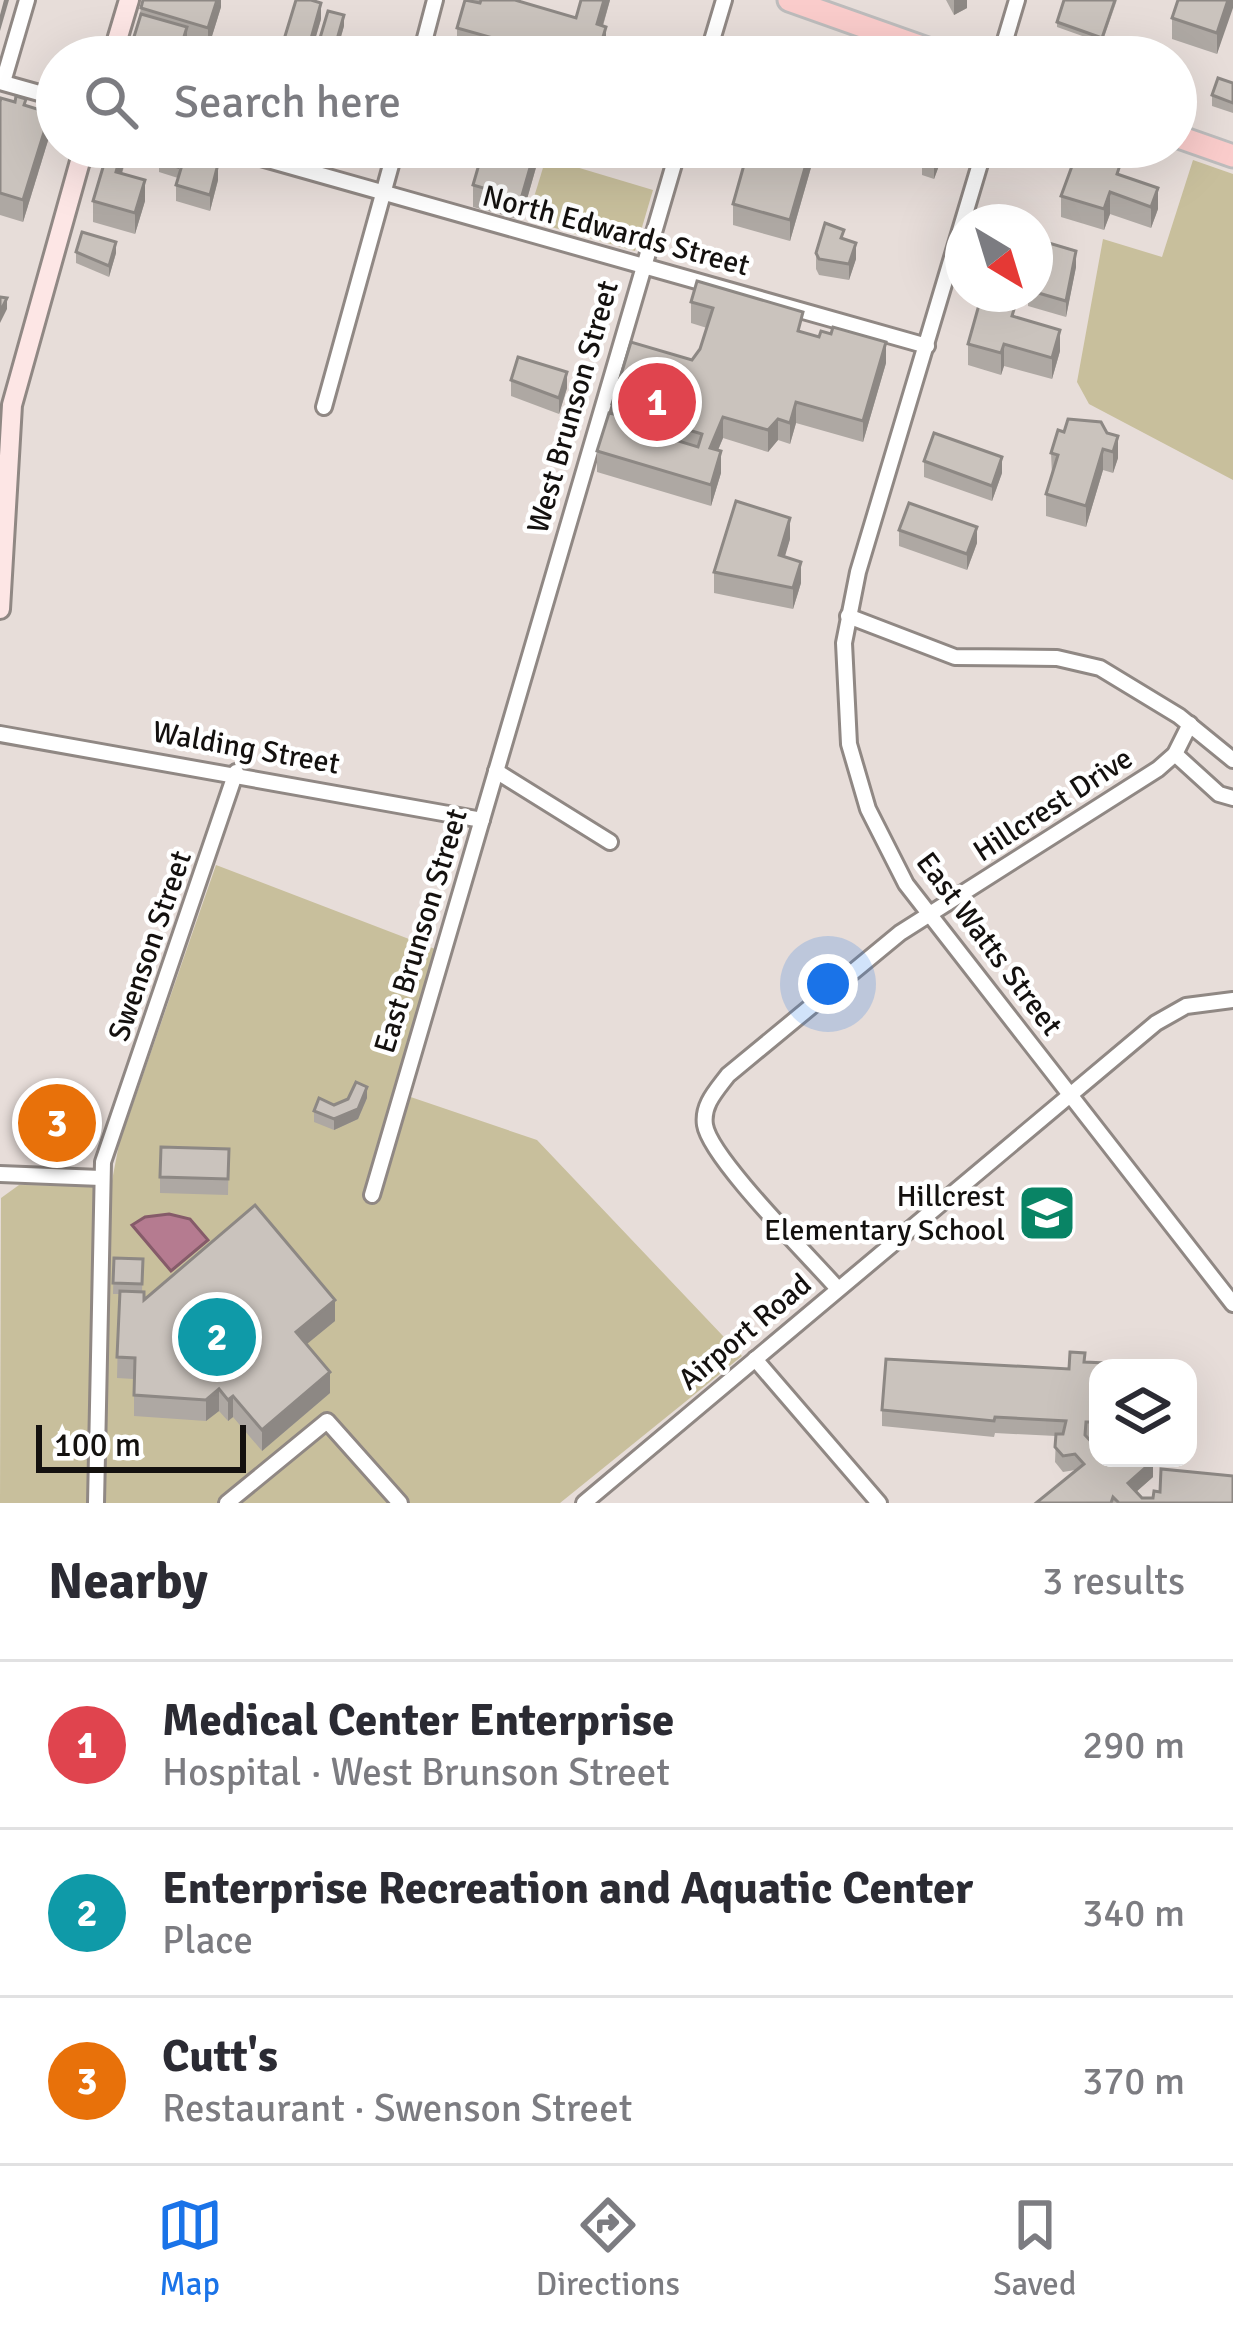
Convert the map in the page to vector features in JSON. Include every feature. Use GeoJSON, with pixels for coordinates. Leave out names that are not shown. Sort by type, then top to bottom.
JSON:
{"type":"FeatureCollection","features":[{"type":"Feature","properties":{"kind":"main road"},"geometry":{"type":"LineString","coordinates":[[118,36],[129,0]]}},
{"type":"Feature","properties":{"kind":"main road"},"geometry":{"type":"LineString","coordinates":[[789,0],[891,36]]}},
{"type":"Feature","properties":{"kind":"main road"},"geometry":{"type":"LineString","coordinates":[[1197,143],[1233,156]]}},
{"type":"Feature","properties":{"kind":"main road"},"geometry":{"type":"LineString","coordinates":[[0,609],[12,405],[78,168]]}},
{"type":"Feature","properties":{"kind":"street"},"geometry":{"type":"LineString","coordinates":[[27,0],[2,82],[36,92]]}},
{"type":"Feature","properties":{"kind":"street"},"geometry":{"type":"LineString","coordinates":[[426,36],[435,0]]}},
{"type":"Feature","properties":{"kind":"street"},"geometry":{"type":"LineString","coordinates":[[713,36],[724,0]]}},
{"type":"Feature","properties":{"kind":"street"},"geometry":{"type":"LineString","coordinates":[[1006,36],[1017,0]]}},
{"type":"Feature","properties":{"kind":"street","name":"North Edwards Street"},"geometry":{"type":"LineString","coordinates":[[293,168],[927,346]]}},
{"type":"Feature","properties":{"kind":"street"},"geometry":{"type":"LineString","coordinates":[[324,407],[391,168]]}},
{"type":"Feature","properties":{"kind":"street","name":"West Brunson Street"},"geometry":{"type":"LineString","coordinates":[[522,682],[672,168]]}},
{"type":"Feature","properties":{"kind":"street","name":"East Watts Street"},"geometry":{"type":"LineString","coordinates":[[979,168],[848,616],[842,677],[849,744],[881,840],[928,914],[1233,1304]]}},
{"type":"Feature","properties":{"kind":"street"},"geometry":{"type":"LineString","coordinates":[[848,616],[956,657],[1081,661],[1126,682],[1190,724],[1233,760]]}},
{"type":"Feature","properties":{"kind":"street","name":"East Brunson Street"},"geometry":{"type":"LineString","coordinates":[[372,1195],[522,682]]}},
{"type":"Feature","properties":{"kind":"street","name":"Hillcrest Drive"},"geometry":{"type":"LineString","coordinates":[[838,1288],[718,1153],[704,1121],[707,1103],[728,1076],[928,914],[1136,784],[1175,754],[1190,724]]}},
{"type":"Feature","properties":{"kind":"street","name":"Walding Street"},"geometry":{"type":"LineString","coordinates":[[0,734],[236,772],[482,820]]}},
{"type":"Feature","properties":{"kind":"street"},"geometry":{"type":"LineString","coordinates":[[1175,754],[1219,794],[1233,798]]}},
{"type":"Feature","properties":{"kind":"street"},"geometry":{"type":"LineString","coordinates":[[496,771],[610,842]]}},
{"type":"Feature","properties":{"kind":"street","name":"Swenson Street"},"geometry":{"type":"LineString","coordinates":[[96,1503],[101,1178],[236,772]]}},
{"type":"Feature","properties":{"kind":"street","name":"Airport Road"},"geometry":{"type":"LineString","coordinates":[[584,1503],[1156,1023],[1186,1006],[1232,1000]]}},
{"type":"Feature","properties":{"kind":"street"},"geometry":{"type":"LineString","coordinates":[[0,1174],[101,1178]]}},
{"type":"Feature","properties":{"kind":"street"},"geometry":{"type":"LineString","coordinates":[[755,1359],[879,1503]]}},
{"type":"Feature","properties":{"kind":"street"},"geometry":{"type":"LineString","coordinates":[[227,1503],[327,1421],[400,1503]]}},
{"type":"Feature","properties":{"kind":"shaded area"},"geometry":{"type":"Polygon","coordinates":[[[1197,161],[1233,174],[1233,480],[1089,404],[1077,382],[1103,239],[1162,257],[1190,168],[1197,168],[1197,161]]]}},
{"type":"Feature","properties":{"kind":"shaded area"},"geometry":{"type":"Polygon","coordinates":[[[543,168],[579,168],[653,190],[635,251],[527,220],[543,168]]]}},
{"type":"Feature","properties":{"kind":"shaded area"},"geometry":{"type":"Polygon","coordinates":[[[216,865],[435,949],[393,1091],[537,1140],[742,1356],[560,1503],[0,1503],[1,1198],[19,1185],[111,1186],[119,1144],[216,865]]]}},
{"type":"Feature","properties":{"kind":"shaded area"},"geometry":{"type":"Polygon","coordinates":[[[169,1214],[190,1219],[208,1240],[171,1271],[132,1225],[145,1217],[169,1214]]]}},
{"type":"Feature","properties":{"kind":"building"},"geometry":{"type":"Polygon","coordinates":[[[143,0],[217,0],[208,28],[141,8],[143,0]]]}},
{"type":"Feature","properties":{"kind":"building"},"geometry":{"type":"Polygon","coordinates":[[[296,0],[321,3],[312,36],[285,36],[296,0]]]}},
{"type":"Feature","properties":{"kind":"building"},"geometry":{"type":"Polygon","coordinates":[[[465,0],[515,0],[576,18],[581,0],[604,0],[597,24],[606,27],[603,36],[486,36],[457,28],[465,0]]]}},
{"type":"Feature","properties":{"kind":"building"},"geometry":{"type":"Polygon","coordinates":[[[1064,0],[1115,0],[1103,36],[1057,22],[1064,0]]]}},
{"type":"Feature","properties":{"kind":"building"},"geometry":{"type":"Polygon","coordinates":[[[1178,0],[1228,0],[1217,33],[1172,18],[1178,0]]]}},
{"type":"Feature","properties":{"kind":"building"},"geometry":{"type":"Polygon","coordinates":[[[328,11],[344,15],[338,36],[321,36],[328,11]]]}},
{"type":"Feature","properties":{"kind":"building"},"geometry":{"type":"Polygon","coordinates":[[[141,14],[187,27],[184,36],[134,36],[141,14]]]}},
{"type":"Feature","properties":{"kind":"building"},"geometry":{"type":"Polygon","coordinates":[[[1218,78],[1233,83],[1233,103],[1212,95],[1218,78]]]}},
{"type":"Feature","properties":{"kind":"building"},"geometry":{"type":"Polygon","coordinates":[[[16,96],[26,99],[24,105],[36,109],[36,158],[23,200],[0,193],[0,102],[1,98],[15,102],[16,96]]]}},
{"type":"Feature","properties":{"kind":"building"},"geometry":{"type":"Polygon","coordinates":[[[103,168],[117,168],[116,172],[145,180],[135,213],[93,201],[103,168]]]}},
{"type":"Feature","properties":{"kind":"building"},"geometry":{"type":"Polygon","coordinates":[[[181,168],[217,168],[210,195],[176,185],[181,168]]]}},
{"type":"Feature","properties":{"kind":"building"},"geometry":{"type":"Polygon","coordinates":[[[478,168],[530,168],[521,199],[473,185],[478,168]]]}},
{"type":"Feature","properties":{"kind":"building"},"geometry":{"type":"Polygon","coordinates":[[[743,168],[805,168],[790,220],[733,204],[743,168]]]}},
{"type":"Feature","properties":{"kind":"building"},"geometry":{"type":"Polygon","coordinates":[[[1071,168],[1119,168],[1117,174],[1158,188],[1151,207],[1110,192],[1104,209],[1061,196],[1071,168]]]}},
{"type":"Feature","properties":{"kind":"building"},"geometry":{"type":"Polygon","coordinates":[[[825,223],[844,230],[841,238],[856,243],[849,264],[819,259],[816,253],[825,223]]]}},
{"type":"Feature","properties":{"kind":"building"},"geometry":{"type":"Polygon","coordinates":[[[82,232],[116,242],[109,266],[76,252],[82,232]]]}},
{"type":"Feature","properties":{"kind":"building"},"geometry":{"type":"Polygon","coordinates":[[[1053,244],[1076,251],[1066,301],[1053,297],[1053,244]]]}},
{"type":"Feature","properties":{"kind":"building"},"geometry":{"type":"Polygon","coordinates":[[[697,281],[803,312],[798,331],[819,337],[821,331],[831,334],[833,327],[886,342],[863,421],[796,402],[790,423],[778,419],[768,430],[723,417],[710,448],[721,451],[711,485],[597,451],[609,413],[618,415],[621,406],[612,404],[631,342],[692,360],[700,349],[713,308],[691,302],[697,281]],[[636,414],[632,427],[698,447],[702,434],[636,414]]]}},
{"type":"Feature","properties":{"kind":"building"},"geometry":{"type":"Polygon","coordinates":[[[977,312],[1013,312],[1012,316],[1060,330],[1052,358],[1004,344],[1001,353],[968,344],[977,312]]]}},
{"type":"Feature","properties":{"kind":"building"},"geometry":{"type":"Polygon","coordinates":[[[518,357],[567,372],[559,398],[511,380],[518,357]]]}},
{"type":"Feature","properties":{"kind":"building"},"geometry":{"type":"Polygon","coordinates":[[[1068,419],[1101,422],[1107,433],[1118,436],[1113,452],[1103,449],[1086,506],[1046,494],[1058,455],[1051,453],[1058,430],[1064,432],[1068,419]]]}},
{"type":"Feature","properties":{"kind":"building"},"geometry":{"type":"Polygon","coordinates":[[[934,433],[1002,457],[992,486],[924,461],[934,433]]]}},
{"type":"Feature","properties":{"kind":"building"},"geometry":{"type":"Polygon","coordinates":[[[736,501],[790,518],[779,555],[801,562],[793,588],[714,572],[736,501]]]}},
{"type":"Feature","properties":{"kind":"building"},"geometry":{"type":"Polygon","coordinates":[[[909,503],[977,527],[967,554],[899,530],[909,503]]]}},
{"type":"Feature","properties":{"kind":"building"},"geometry":{"type":"Polygon","coordinates":[[[356,1082],[367,1087],[358,1109],[334,1119],[314,1111],[319,1098],[334,1105],[348,1099],[356,1082]]]}},
{"type":"Feature","properties":{"kind":"building"},"geometry":{"type":"Polygon","coordinates":[[[161,1147],[229,1149],[228,1179],[160,1177],[161,1147]]]}},
{"type":"Feature","properties":{"kind":"building"},"geometry":{"type":"Polygon","coordinates":[[[255,1205],[335,1300],[296,1332],[330,1372],[262,1430],[233,1396],[228,1400],[219,1389],[206,1400],[134,1395],[135,1358],[117,1357],[120,1291],[144,1292],[144,1300],[255,1205]]]}},
{"type":"Feature","properties":{"kind":"building"},"geometry":{"type":"Polygon","coordinates":[[[114,1258],[143,1259],[142,1284],[113,1283],[114,1258]]]}},
{"type":"Feature","properties":{"kind":"building"},"geometry":{"type":"Polygon","coordinates":[[[1070,1352],[1085,1353],[1084,1362],[1089,1362],[1085,1435],[1089,1467],[1146,1467],[1128,1483],[1142,1498],[1160,1492],[1161,1469],[1233,1476],[1233,1503],[1119,1503],[1113,1497],[1111,1503],[1036,1503],[1084,1464],[1075,1454],[1063,1456],[1055,1447],[1056,1434],[1063,1434],[1066,1421],[995,1417],[994,1421],[882,1410],[886,1359],[1069,1369],[1070,1352]]]}},
{"type":"Feature","properties":{"kind":"place","name":"Medical Center Enterprise"},"geometry":{"type":"Point","coordinates":[657,402]}},
{"type":"Feature","properties":{"kind":"place","name":"Cutt's"},"geometry":{"type":"Point","coordinates":[57,1123]}},
{"type":"Feature","properties":{"kind":"place","name":"Hillcrest Elementary School"},"geometry":{"type":"Point","coordinates":[1047,1213]}},
{"type":"Feature","properties":{"kind":"place","name":"Enterprise Recreation and Aquatic Center"},"geometry":{"type":"Point","coordinates":[217,1337]}}]}
